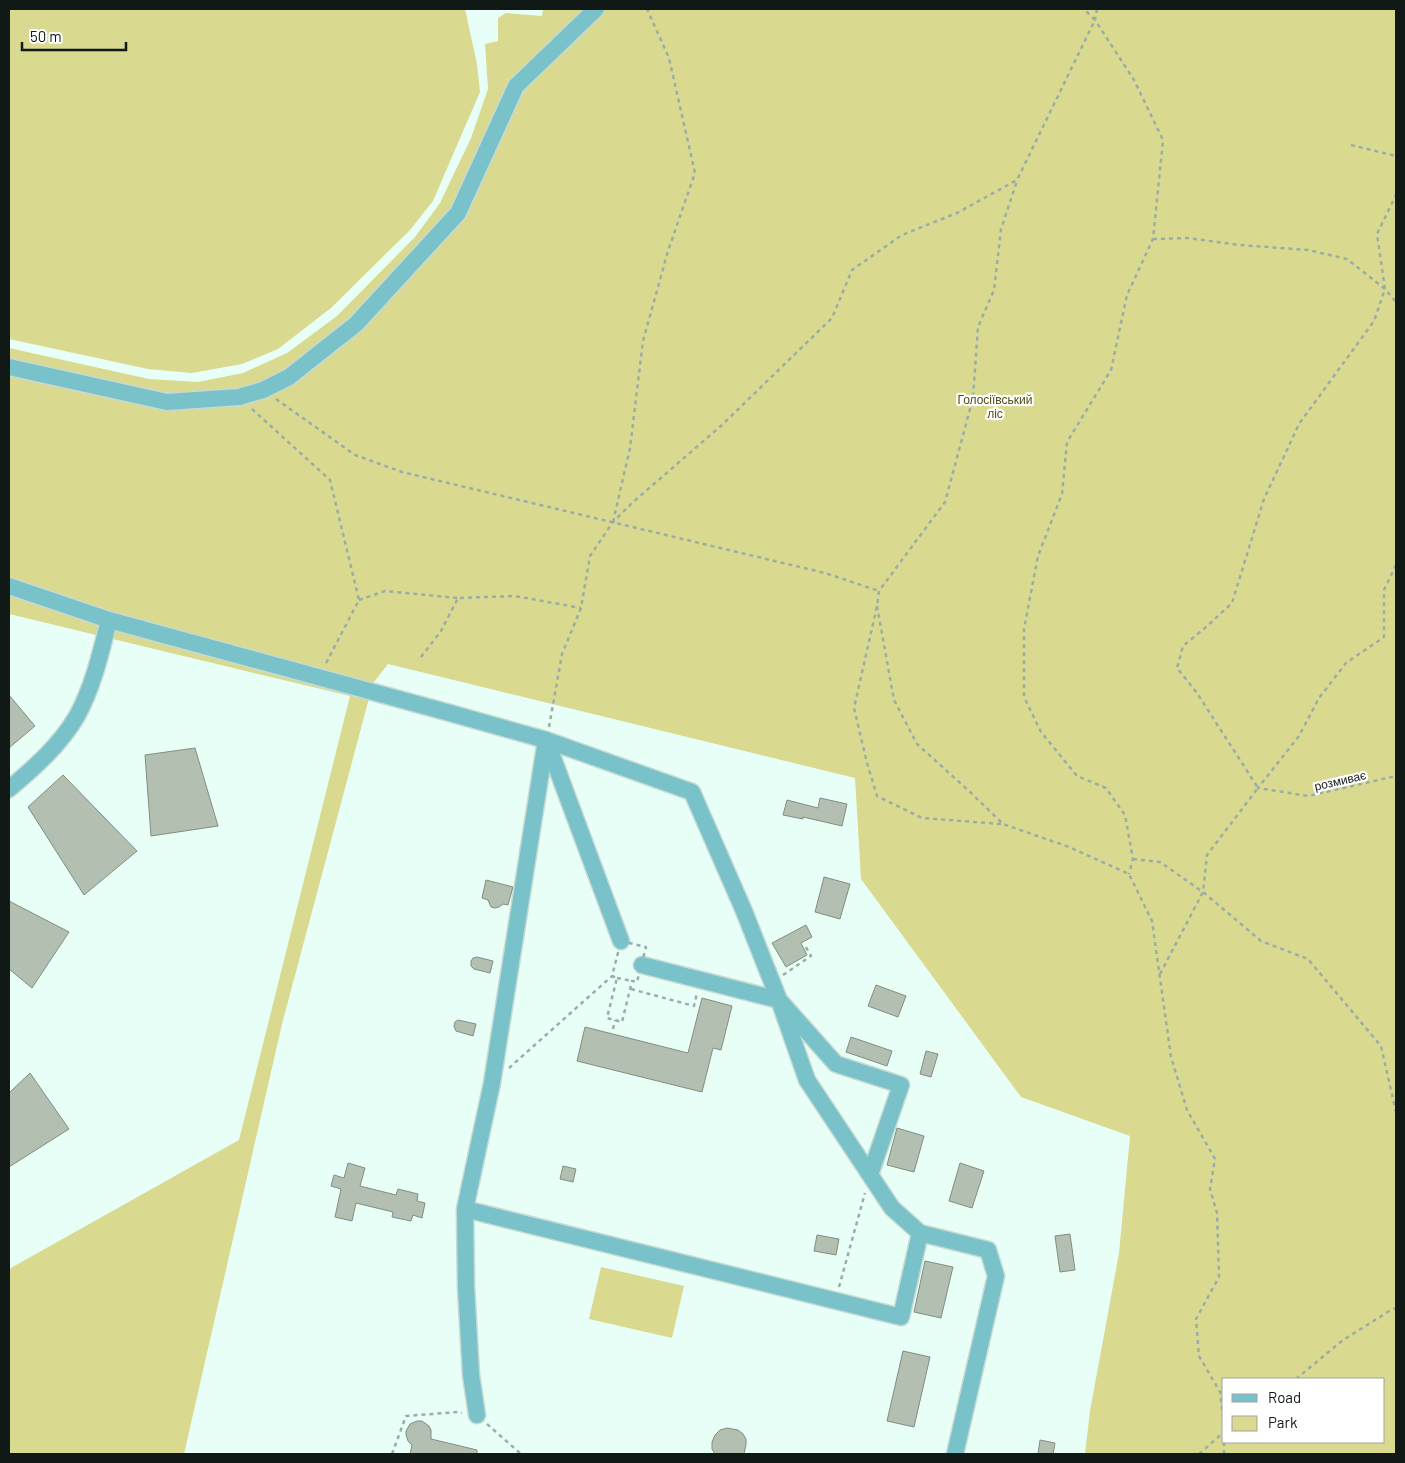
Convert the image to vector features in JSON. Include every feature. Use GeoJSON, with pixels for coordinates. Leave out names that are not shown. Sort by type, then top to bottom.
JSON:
{"type":"FeatureCollection","features":[{"type":"Feature","properties":{"kind":"lane"},"geometry":{"type":"LineString","coordinates":[[9,368],[166,402],[239,397],[263,390],[289,377],[356,324],[458,213],[516,86],[596,9]]}},
{"type":"Feature","properties":{"kind":"lane"},"geometry":{"type":"LineString","coordinates":[[9,586],[108,620],[546,740],[692,792],[744,911],[779,1000],[807,1080],[892,1208],[920,1233],[988,1250],[996,1276],[954,1454]]}},
{"type":"Feature","properties":{"kind":"lane"},"geometry":{"type":"LineString","coordinates":[[9,789],[38,764],[60,740],[77,715],[100,654],[108,620]]}},
{"type":"Feature","properties":{"kind":"lane"},"geometry":{"type":"LineString","coordinates":[[546,740],[621,941]]}},
{"type":"Feature","properties":{"kind":"lane"},"geometry":{"type":"LineString","coordinates":[[477,1415],[471,1375],[466,1287],[465,1209],[492,1083],[546,740]]}},
{"type":"Feature","properties":{"kind":"lane"},"geometry":{"type":"LineString","coordinates":[[642,965],[779,1000],[836,1064],[901,1085],[870,1175]]}},
{"type":"Feature","properties":{"kind":"lane"},"geometry":{"type":"LineString","coordinates":[[465,1209],[901,1317],[920,1233]]}},
{"type":"Feature","properties":{"kind":"path"},"geometry":{"type":"LineString","coordinates":[[613,522],[630,448],[643,341],[668,251],[694,172],[669,58],[647,9]]}},
{"type":"Feature","properties":{"kind":"path"},"geometry":{"type":"LineString","coordinates":[[1084,9],[1096,20],[1134,80],[1163,140],[1153,239],[1127,295],[1110,370],[1067,442],[1062,494],[1038,556],[1024,629],[1024,697],[1041,732],[1077,776],[1106,788],[1125,815],[1133,859],[1129,874]]}},
{"type":"Feature","properties":{"kind":"path"},"geometry":{"type":"LineString","coordinates":[[1097,9],[1096,20],[1017,180],[1001,229],[994,290],[978,327],[973,398],[945,502],[879,591],[854,708],[877,796],[922,818],[1003,824],[1069,847],[1129,874],[1152,920],[1171,1057],[1187,1110],[1215,1159],[1210,1189],[1217,1213],[1220,1277],[1196,1319],[1199,1356],[1220,1392],[1222,1408]]}},
{"type":"Feature","properties":{"kind":"path"},"geometry":{"type":"LineString","coordinates":[[1350,145],[1396,156]]}},
{"type":"Feature","properties":{"kind":"path"},"geometry":{"type":"LineString","coordinates":[[546,740],[562,654],[581,608],[590,556],[613,522],[632,503],[722,425],[832,318],[852,270],[902,235],[957,213],[1017,180]]}},
{"type":"Feature","properties":{"kind":"path"},"geometry":{"type":"LineString","coordinates":[[1258,788],[1197,693],[1177,668],[1183,646],[1232,603],[1264,499],[1299,424],[1374,321],[1385,289],[1377,234],[1396,195]]}},
{"type":"Feature","properties":{"kind":"path"},"geometry":{"type":"LineString","coordinates":[[1153,239],[1187,238],[1240,245],[1308,250],[1347,259],[1385,289],[1396,302]]}},
{"type":"Feature","properties":{"kind":"path"},"geometry":{"type":"LineString","coordinates":[[263,390],[355,455],[402,472],[826,573],[879,591]]}},
{"type":"Feature","properties":{"kind":"path"},"geometry":{"type":"LineString","coordinates":[[239,397],[330,480],[359,600],[318,677]]}},
{"type":"Feature","properties":{"kind":"path"},"geometry":{"type":"LineString","coordinates":[[1159,975],[1203,892],[1207,855],[1300,736],[1318,698],[1346,663],[1384,637],[1384,590],[1396,565]]}},
{"type":"Feature","properties":{"kind":"path"},"geometry":{"type":"LineString","coordinates":[[359,600],[385,591],[458,598],[515,596],[581,608]]}},
{"type":"Feature","properties":{"kind":"path"},"geometry":{"type":"LineString","coordinates":[[421,657],[442,631],[458,598]]}},
{"type":"Feature","properties":{"kind":"path"},"geometry":{"type":"LineString","coordinates":[[877,606],[894,700],[917,744],[1003,824]]}},
{"type":"Feature","properties":{"kind":"path","name":"розмиває"},"geometry":{"type":"LineString","coordinates":[[1258,788],[1308,796],[1396,776]]}},
{"type":"Feature","properties":{"kind":"path"},"geometry":{"type":"LineString","coordinates":[[1133,859],[1160,862],[1203,892],[1261,941],[1308,958],[1381,1046],[1396,1112]]}},
{"type":"Feature","properties":{"kind":"path"},"geometry":{"type":"LineString","coordinates":[[492,1083],[612,976],[621,941],[646,947],[637,982],[612,976]]}},
{"type":"Feature","properties":{"kind":"path"},"geometry":{"type":"LineString","coordinates":[[772,983],[811,956],[804,944]]}},
{"type":"Feature","properties":{"kind":"path"},"geometry":{"type":"LineString","coordinates":[[617,978],[607,1018],[622,1022],[632,981]]}},
{"type":"Feature","properties":{"kind":"path"},"geometry":{"type":"LineString","coordinates":[[630,989],[694,1006]]}},
{"type":"Feature","properties":{"kind":"path"},"geometry":{"type":"LineString","coordinates":[[613,1029],[615,1020]]}},
{"type":"Feature","properties":{"kind":"path"},"geometry":{"type":"LineString","coordinates":[[835,1301],[870,1175]]}},
{"type":"Feature","properties":{"kind":"path"},"geometry":{"type":"LineString","coordinates":[[1297,1378],[1343,1340],[1396,1308]]}},
{"type":"Feature","properties":{"kind":"path"},"geometry":{"type":"LineString","coordinates":[[392,1454],[406,1416],[458,1412],[477,1415],[521,1454]]}},
{"type":"Feature","properties":{"kind":"path"},"geometry":{"type":"LineString","coordinates":[[1199,1454],[1222,1434]]}},
{"type":"Feature","properties":{"kind":"green space"},"geometry":{"type":"Polygon","coordinates":[[[9,9],[465,9],[477,64],[480,92],[433,201],[410,230],[331,308],[278,349],[242,364],[192,373],[148,369],[9,339],[9,9]]]}},
{"type":"Feature","properties":{"kind":"green space","name":"Голосіївський ліс"},"geometry":{"type":"Polygon","coordinates":[[[543,9],[1396,9],[1396,1454],[1085,1454],[1090,1411],[1119,1253],[1130,1136],[1021,1097],[861,879],[855,778],[388,664],[374,682],[371,691],[282,1024],[184,1454],[9,1454],[9,1269],[239,1140],[350,696],[9,614],[9,348],[149,379],[198,382],[243,373],[287,353],[337,316],[415,237],[440,203],[471,138],[488,89],[485,44],[498,41],[498,18],[506,13],[542,16],[543,9]]]}},
{"type":"Feature","properties":{"kind":"green space"},"geometry":{"type":"Polygon","coordinates":[[[601,1267],[684,1286],[672,1338],[589,1319],[601,1267]]]}},
{"type":"Feature","properties":{"kind":"building"},"geometry":{"type":"Polygon","coordinates":[[[9,695],[35,726],[9,748],[9,695]]]}},
{"type":"Feature","properties":{"kind":"building"},"geometry":{"type":"Polygon","coordinates":[[[195,748],[218,826],[151,836],[145,755],[195,748]]]}},
{"type":"Feature","properties":{"kind":"building"},"geometry":{"type":"Polygon","coordinates":[[[63,775],[137,851],[84,895],[28,807],[63,775]]]}},
{"type":"Feature","properties":{"kind":"building"},"geometry":{"type":"Polygon","coordinates":[[[820,798],[847,804],[842,826],[803,817],[803,819],[783,815],[787,800],[818,808],[820,798]]]}},
{"type":"Feature","properties":{"kind":"building"},"geometry":{"type":"Polygon","coordinates":[[[824,877],[850,884],[840,919],[815,912],[824,877]]]}},
{"type":"Feature","properties":{"kind":"building"},"geometry":{"type":"Polygon","coordinates":[[[486,880],[513,887],[508,905],[503,904],[495,908],[491,907],[488,900],[482,898],[486,880]]]}},
{"type":"Feature","properties":{"kind":"building"},"geometry":{"type":"Polygon","coordinates":[[[9,901],[69,932],[32,988],[9,969],[9,901]]]}},
{"type":"Feature","properties":{"kind":"building"},"geometry":{"type":"Polygon","coordinates":[[[806,925],[812,937],[801,943],[807,955],[786,967],[772,943],[806,925]]]}},
{"type":"Feature","properties":{"kind":"building"},"geometry":{"type":"Polygon","coordinates":[[[477,957],[493,961],[490,973],[474,969],[471,966],[473,958],[477,957]]]}},
{"type":"Feature","properties":{"kind":"building"},"geometry":{"type":"Polygon","coordinates":[[[876,985],[906,996],[898,1017],[868,1006],[876,985]]]}},
{"type":"Feature","properties":{"kind":"building"},"geometry":{"type":"Polygon","coordinates":[[[702,998],[732,1006],[721,1050],[713,1048],[702,1092],[577,1061],[585,1027],[688,1053],[702,998]]]}},
{"type":"Feature","properties":{"kind":"building"},"geometry":{"type":"Polygon","coordinates":[[[458,1020],[476,1024],[473,1036],[456,1031],[454,1026],[458,1020]]]}},
{"type":"Feature","properties":{"kind":"building"},"geometry":{"type":"Polygon","coordinates":[[[851,1037],[892,1051],[887,1066],[846,1052],[851,1037]]]}},
{"type":"Feature","properties":{"kind":"building"},"geometry":{"type":"Polygon","coordinates":[[[926,1051],[938,1054],[931,1077],[920,1074],[926,1051]]]}},
{"type":"Feature","properties":{"kind":"building"},"geometry":{"type":"Polygon","coordinates":[[[30,1073],[69,1129],[9,1167],[9,1093],[30,1073]]]}},
{"type":"Feature","properties":{"kind":"building"},"geometry":{"type":"Polygon","coordinates":[[[897,1128],[924,1136],[914,1172],[887,1165],[897,1128]]]}},
{"type":"Feature","properties":{"kind":"building"},"geometry":{"type":"Polygon","coordinates":[[[348,1163],[365,1168],[360,1186],[396,1195],[398,1189],[418,1194],[417,1201],[425,1203],[422,1218],[413,1215],[411,1221],[392,1217],[393,1212],[356,1203],[352,1221],[335,1217],[341,1189],[331,1186],[334,1175],[344,1178],[348,1163]]]}},
{"type":"Feature","properties":{"kind":"building"},"geometry":{"type":"Polygon","coordinates":[[[960,1163],[984,1171],[972,1208],[949,1201],[960,1163]]]}},
{"type":"Feature","properties":{"kind":"building"},"geometry":{"type":"Polygon","coordinates":[[[563,1166],[576,1169],[573,1182],[560,1179],[563,1166]]]}},
{"type":"Feature","properties":{"kind":"building"},"geometry":{"type":"Polygon","coordinates":[[[1070,1234],[1075,1270],[1060,1272],[1055,1236],[1070,1234]]]}},
{"type":"Feature","properties":{"kind":"building"},"geometry":{"type":"Polygon","coordinates":[[[817,1235],[839,1239],[836,1255],[814,1251],[817,1235]]]}},
{"type":"Feature","properties":{"kind":"building"},"geometry":{"type":"Polygon","coordinates":[[[925,1261],[953,1267],[941,1318],[914,1312],[925,1261]]]}},
{"type":"Feature","properties":{"kind":"building"},"geometry":{"type":"Polygon","coordinates":[[[903,1351],[930,1357],[914,1427],[887,1421],[903,1351]]]}},
{"type":"Feature","properties":{"kind":"building"},"geometry":{"type":"Polygon","coordinates":[[[422,1421],[429,1426],[431,1439],[477,1450],[477,1454],[410,1454],[412,1445],[408,1441],[406,1431],[410,1424],[422,1421]]]}},
{"type":"Feature","properties":{"kind":"building"},"geometry":{"type":"Polygon","coordinates":[[[727,1428],[738,1430],[743,1434],[746,1439],[744,1454],[715,1454],[712,1449],[712,1442],[715,1435],[720,1430],[727,1428]]]}},
{"type":"Feature","properties":{"kind":"building"},"geometry":{"type":"Polygon","coordinates":[[[1040,1440],[1055,1443],[1053,1454],[1038,1454],[1040,1440]]]}}]}
